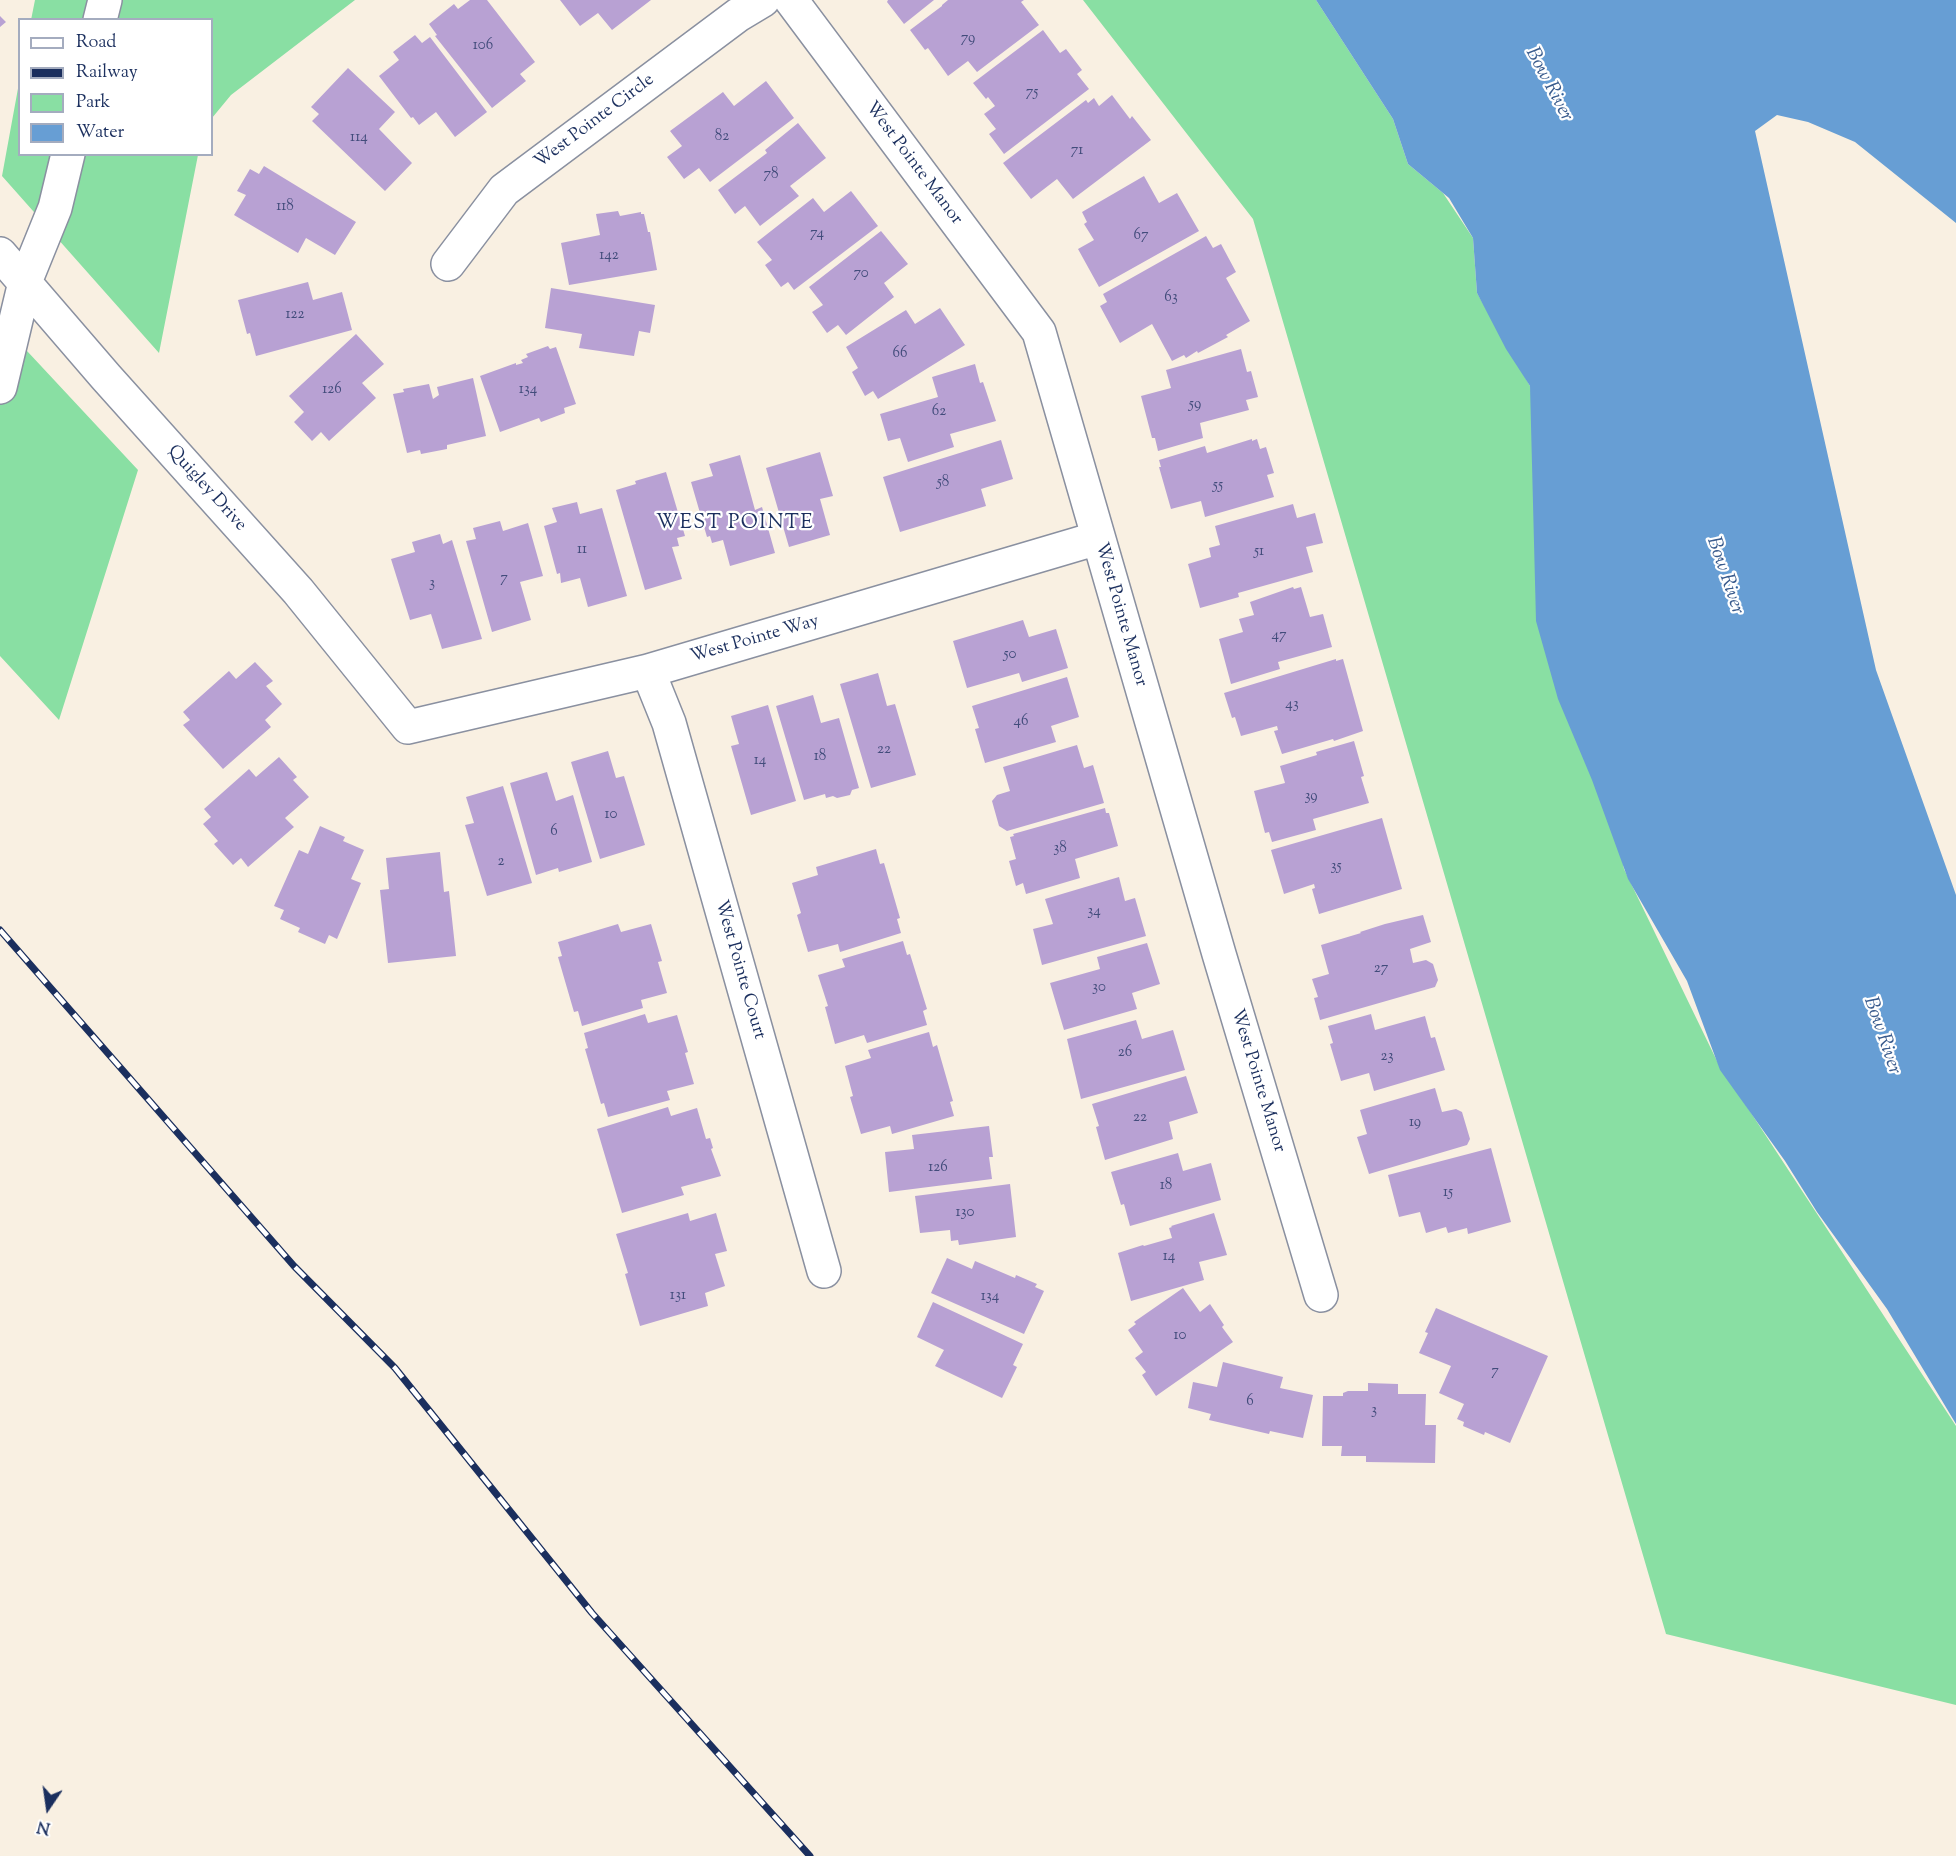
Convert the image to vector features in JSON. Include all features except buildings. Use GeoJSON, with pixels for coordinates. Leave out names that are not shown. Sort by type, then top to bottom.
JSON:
{"type":"FeatureCollection","features":[{"type":"Feature","properties":{"kind":"street"},"geometry":{"type":"LineString","coordinates":[[100,18],[105,0]]}},
{"type":"Feature","properties":{"kind":"street","name":"West Pointe Circle"},"geometry":{"type":"LineString","coordinates":[[448,264],[504,190],[738,15],[763,0]]}},
{"type":"Feature","properties":{"kind":"street","name":"West Pointe Manor"},"geometry":{"type":"LineString","coordinates":[[791,0],[1039,332],[1321,1295]]}},
{"type":"Feature","properties":{"kind":"street"},"geometry":{"type":"LineString","coordinates":[[0,387],[25,282],[55,208],[68,156]]}},
{"type":"Feature","properties":{"kind":"street","name":"Quigley Drive"},"geometry":{"type":"LineString","coordinates":[[0,254],[106,377],[298,591],[408,727]]}},
{"type":"Feature","properties":{"kind":"street","name":"West Pointe Way"},"geometry":{"type":"LineString","coordinates":[[408,727],[648,672],[1098,538]]}},
{"type":"Feature","properties":{"kind":"street","name":"West Pointe Court"},"geometry":{"type":"LineString","coordinates":[[648,672],[669,723],[824,1271]]}},
{"type":"Feature","properties":{"kind":"green space"},"geometry":{"type":"Polygon","coordinates":[[[35,0],[355,0],[231,95],[213,117],[213,18],[31,18],[35,0]]]}},
{"type":"Feature","properties":{"kind":"green space"},"geometry":{"type":"Polygon","coordinates":[[[1083,0],[1316,0],[1393,119],[1408,164],[1443,193],[1473,238],[1477,293],[1530,386],[1624,869],[1717,1061],[1956,1426],[1956,1705],[1666,1634],[1253,219],[1083,0]]]}},
{"type":"Feature","properties":{"kind":"green space"},"geometry":{"type":"Polygon","coordinates":[[[18,88],[18,156],[198,156],[159,353],[2,176],[18,88]]]}},
{"type":"Feature","properties":{"kind":"green space"},"geometry":{"type":"Polygon","coordinates":[[[0,322],[138,470],[59,720],[0,656],[0,322]]]}},
{"type":"Feature","properties":{"kind":"water","name":"Bow River"},"geometry":{"type":"Polygon","coordinates":[[[1316,0],[1956,0],[1956,223],[1855,142],[1808,122],[1777,115],[1755,131],[1876,670],[1956,895],[1956,1424],[1887,1309],[1817,1212],[1785,1161],[1720,1070],[1687,981],[1628,879],[1592,780],[1558,699],[1536,621],[1530,386],[1506,349],[1477,293],[1473,238],[1449,198],[1408,164],[1393,119],[1316,0]]]}},
{"type":"Feature","properties":{"kind":"railway"},"geometry":{"type":"LineString","coordinates":[[0,930],[294,1266],[395,1368],[592,1613],[810,1856]]}},
{"type":"Feature","properties":{"kind":"district","name":"WEST POINTE"},"geometry":{"type":"Point","coordinates":[735,525]}}]}
